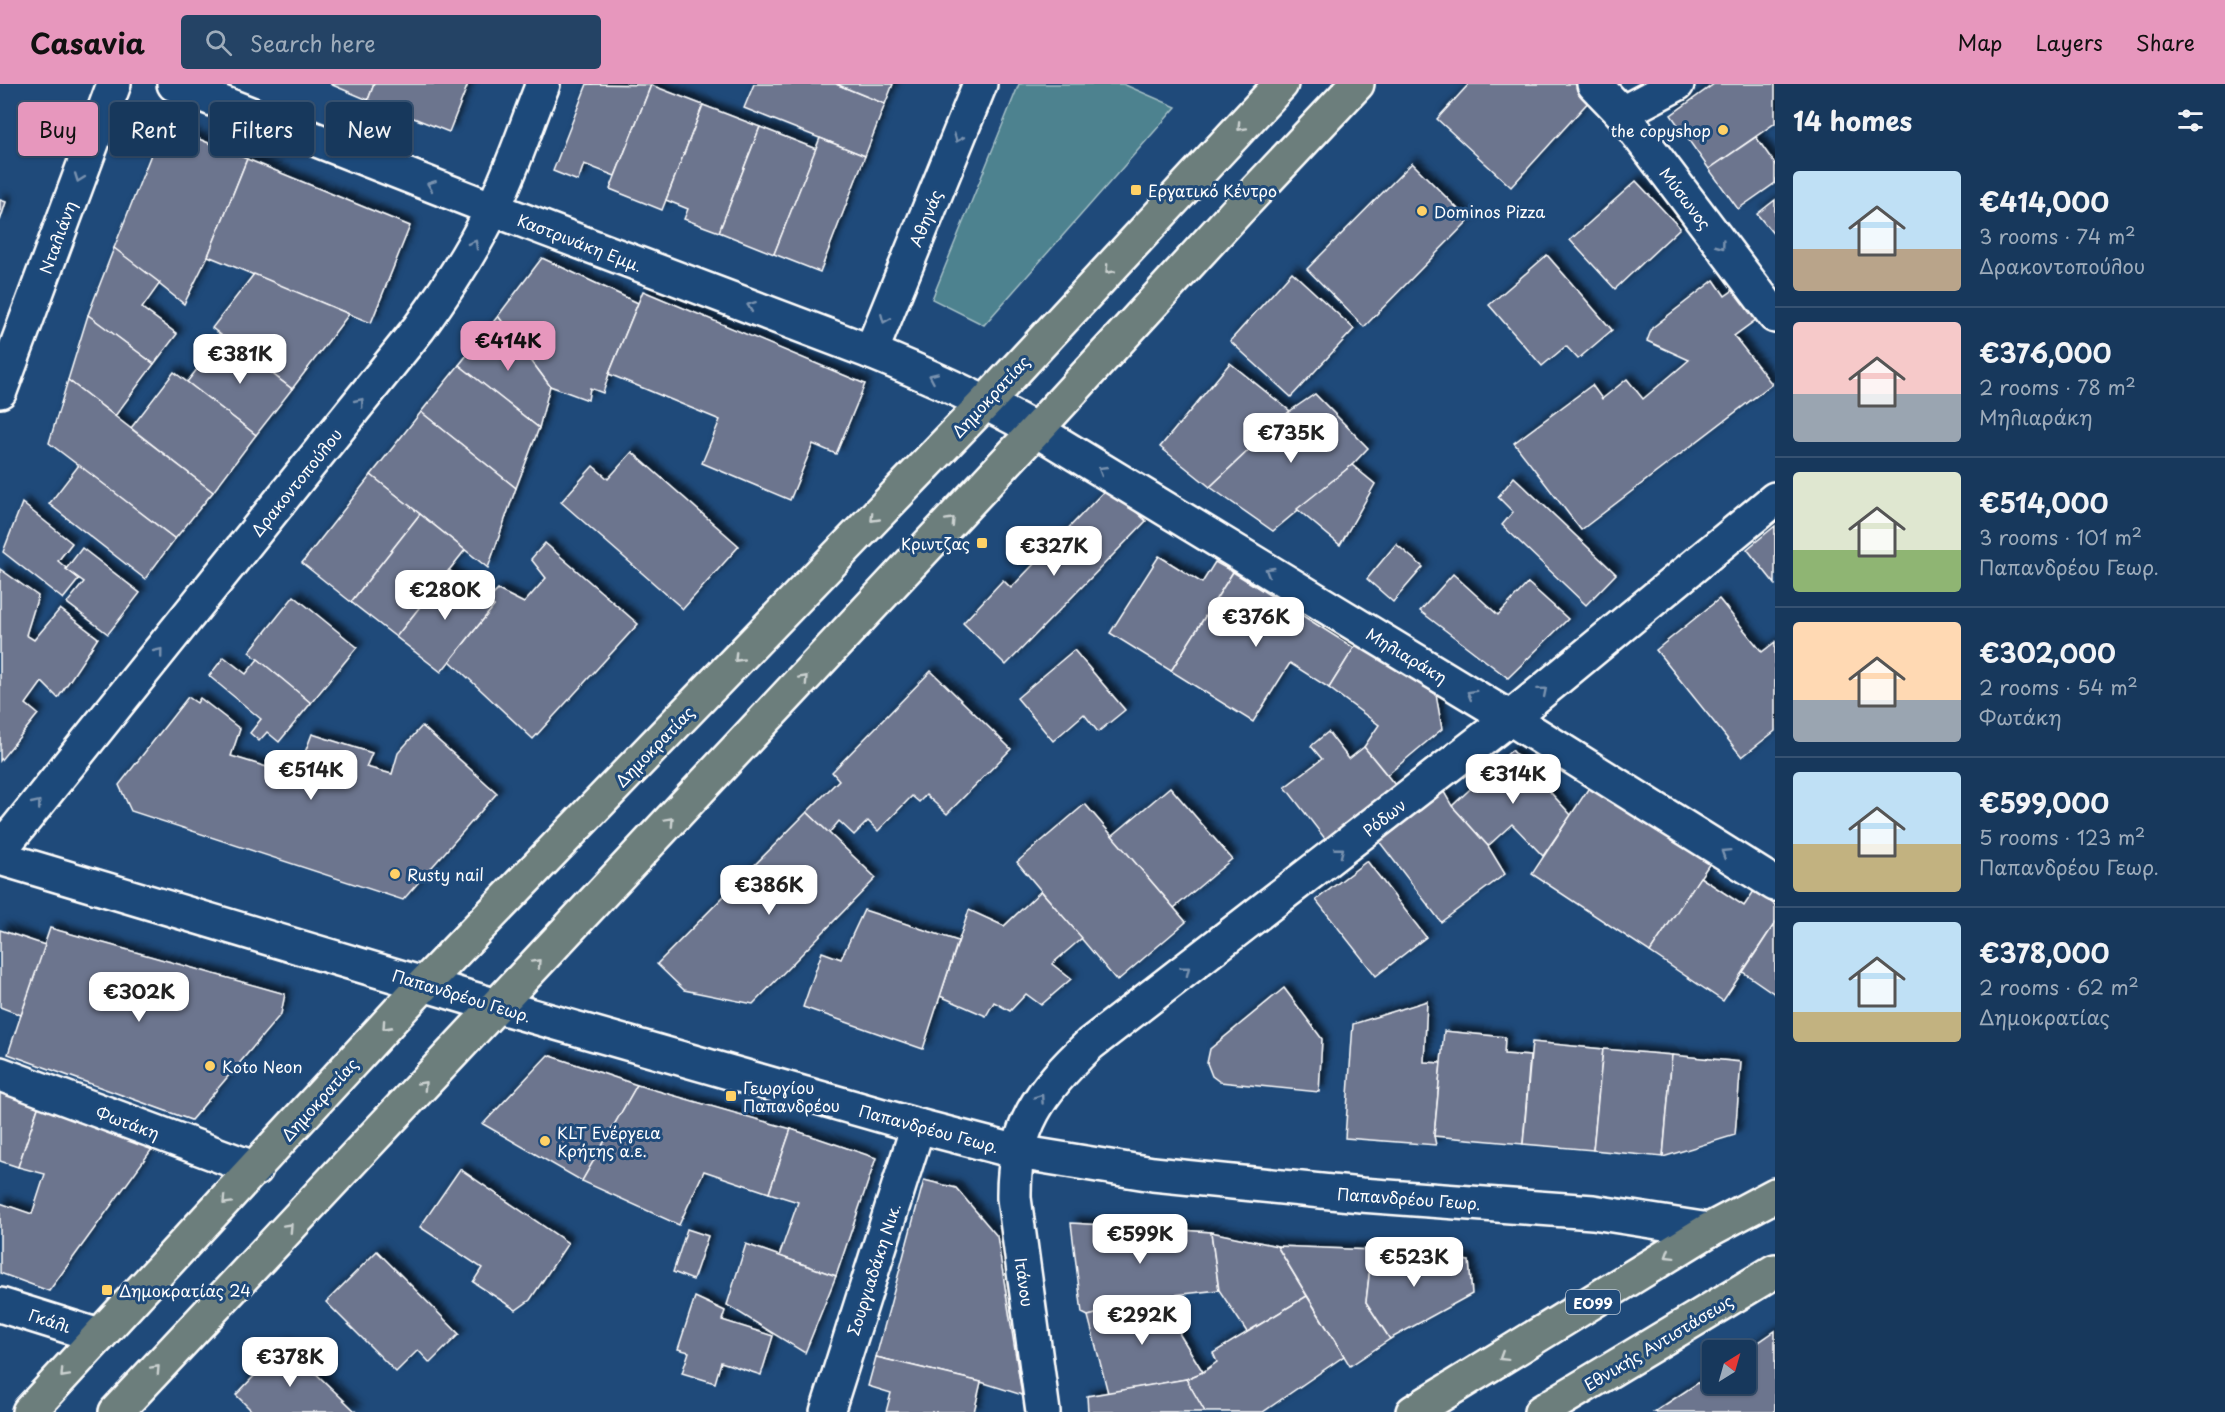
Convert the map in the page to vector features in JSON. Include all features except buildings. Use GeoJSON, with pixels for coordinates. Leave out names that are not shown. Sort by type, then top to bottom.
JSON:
{"type":"FeatureCollection","features":[{"type":"Feature","properties":{"kind":"main road","name":"Δημοκρατίας"},"geometry":{"type":"LineString","coordinates":[[29,1412],[256,1169],[425,983],[986,402],[1281,84]]}},
{"type":"Feature","properties":{"kind":"main road"},"geometry":{"type":"LineString","coordinates":[[116,1412],[1357,84]]}},
{"type":"Feature","properties":{"kind":"main road","name":"ΕΟ99"},"geometry":{"type":"LineString","coordinates":[[1413,1412],[1709,1230],[1775,1195]]}},
{"type":"Feature","properties":{"kind":"main road","name":"Εθνικής Αντιστάσεως"},"geometry":{"type":"LineString","coordinates":[[1541,1412],[1775,1271]]}},
{"type":"Feature","properties":{"kind":"street","name":"Νταλιάνη"},"geometry":{"type":"LineString","coordinates":[[0,391],[114,84]]}},
{"type":"Feature","properties":{"kind":"street","name":"Καστρινάκη Εμμ."},"geometry":{"type":"LineString","coordinates":[[174,84],[493,209],[871,352],[927,374],[986,402]]}},
{"type":"Feature","properties":{"kind":"street","name":"Δρακοντοπούλου"},"geometry":{"type":"LineString","coordinates":[[0,850],[419,328],[447,289],[475,244],[493,209],[543,84]]}},
{"type":"Feature","properties":{"kind":"street","name":"Αθηνάς"},"geometry":{"type":"LineString","coordinates":[[871,352],[980,84]]}},
{"type":"Feature","properties":{"kind":"street","name":"Μύσωνος"},"geometry":{"type":"LineString","coordinates":[[1594,84],[1622,113],[1775,316]]}},
{"type":"Feature","properties":{"kind":"street"},"geometry":{"type":"LineString","coordinates":[[1622,113],[1677,84]]}},
{"type":"Feature","properties":{"kind":"street","name":"Μηλιαράκη"},"geometry":{"type":"LineString","coordinates":[[986,402],[1036,430],[1510,718],[1775,884]]}},
{"type":"Feature","properties":{"kind":"street","name":"Ρόδων"},"geometry":{"type":"LineString","coordinates":[[1018,1152],[1036,1103],[1064,1069],[1090,1044],[1510,718],[1775,499]]}},
{"type":"Feature","properties":{"kind":"street","name":"Παπανδρέου Γεωρ."},"geometry":{"type":"LineString","coordinates":[[0,858],[497,1006],[918,1126],[1018,1152],[1153,1174],[1361,1195],[1593,1212],[1709,1230]]}},
{"type":"Feature","properties":{"kind":"street","name":"Φωτάκη"},"geometry":{"type":"LineString","coordinates":[[0,1074],[256,1169]]}},
{"type":"Feature","properties":{"kind":"street","name":"Σουργιαδάκη Νικ."},"geometry":{"type":"LineString","coordinates":[[827,1412],[918,1126]]}},
{"type":"Feature","properties":{"kind":"street","name":"Ιτάνου"},"geometry":{"type":"LineString","coordinates":[[1018,1152],[1014,1198],[1043,1412]]}},
{"type":"Feature","properties":{"kind":"street","name":"Γκάλι"},"geometry":{"type":"LineString","coordinates":[[0,1305],[99,1336]]}},
{"type":"Feature","properties":{"kind":"green space"},"geometry":{"type":"Polygon","coordinates":[[[1019,84],[1123,84],[1176,107],[984,325],[932,299],[1019,84]]]}},
{"type":"Feature","properties":{"kind":"place","name":"the copyshop"},"geometry":{"type":"Point","coordinates":[1723,130]}},
{"type":"Feature","properties":{"kind":"place","name":"Εργατικό Κέντρο"},"geometry":{"type":"Point","coordinates":[1136,190]}},
{"type":"Feature","properties":{"kind":"place","name":"Dominos Pizza"},"geometry":{"type":"Point","coordinates":[1422,211]}},
{"type":"Feature","properties":{"kind":"place","name":"Κριντζας"},"geometry":{"type":"Point","coordinates":[982,543]}},
{"type":"Feature","properties":{"kind":"place","name":"Rusty nail"},"geometry":{"type":"Point","coordinates":[395,874]}},
{"type":"Feature","properties":{"kind":"place","name":"Koto Neon"},"geometry":{"type":"Point","coordinates":[210,1066]}},
{"type":"Feature","properties":{"kind":"place","name":"Γεωργίου Παπανδρέου"},"geometry":{"type":"Point","coordinates":[731,1096]}},
{"type":"Feature","properties":{"kind":"place","name":"KLT Ενέργεια Κρήτης α.ε."},"geometry":{"type":"Point","coordinates":[545,1141]}},
{"type":"Feature","properties":{"kind":"place","name":"Δημοκρατίας 24"},"geometry":{"type":"Point","coordinates":[107,1290]}}]}
